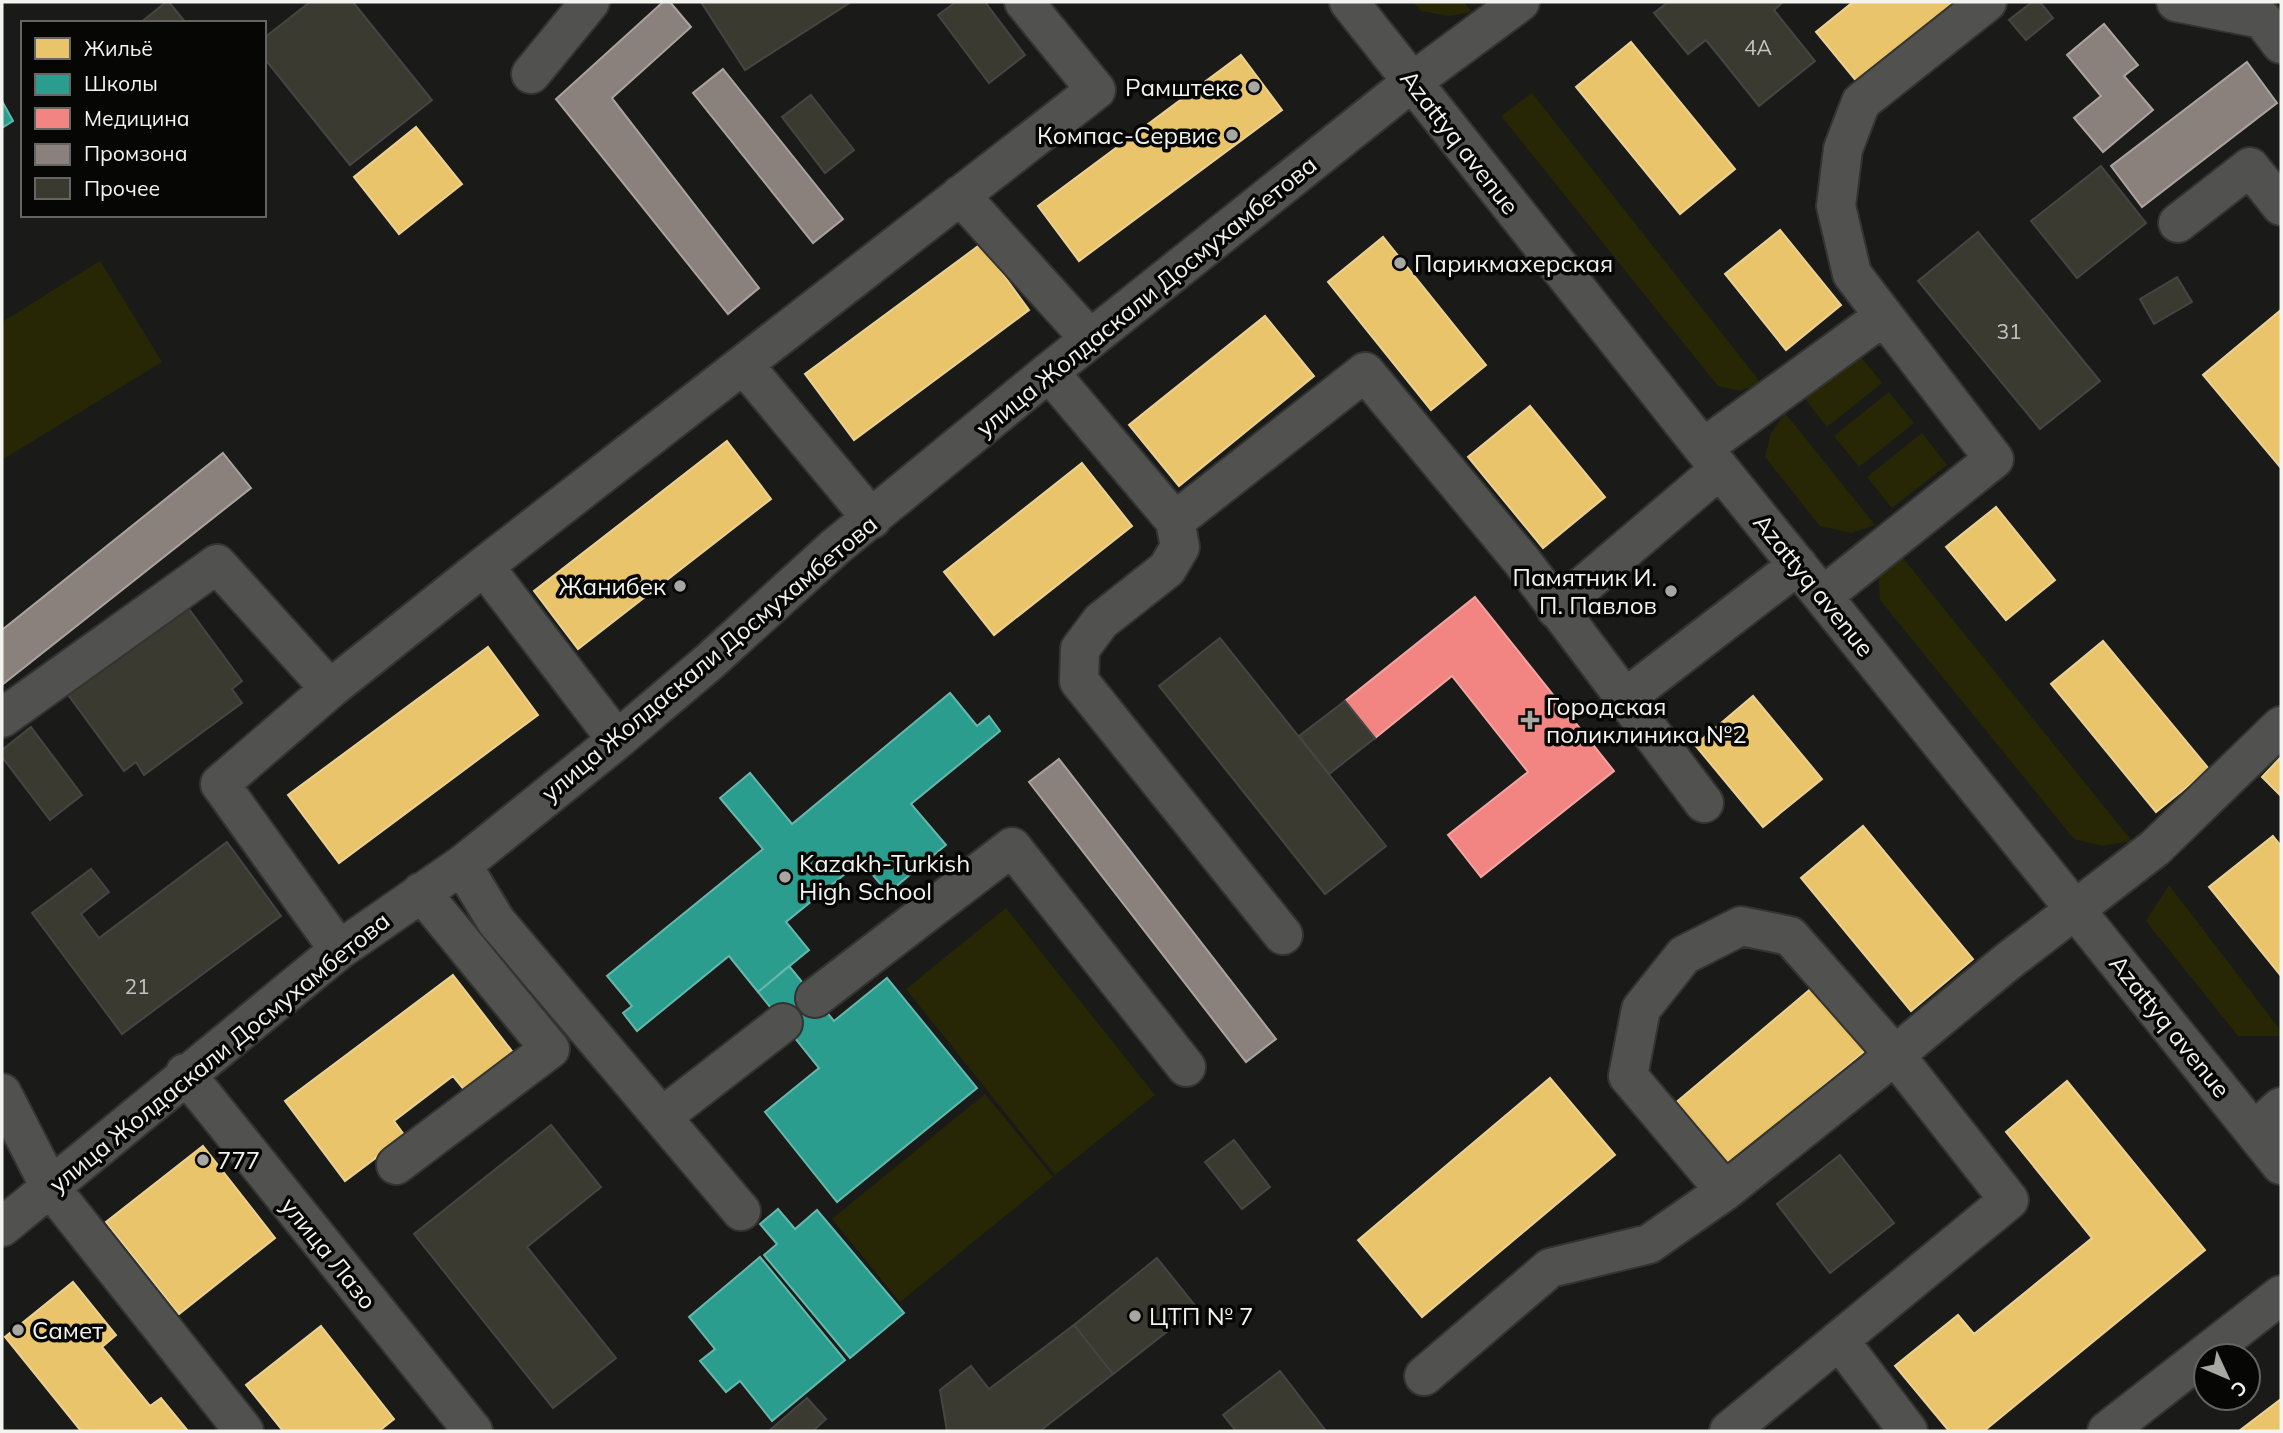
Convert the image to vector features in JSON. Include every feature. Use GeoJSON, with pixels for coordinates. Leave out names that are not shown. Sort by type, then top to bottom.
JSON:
{"type":"FeatureCollection","features":[{"type":"Feature","properties":{"kind":"street"},"geometry":{"type":"LineString","coordinates":[[531,74],[590,2]]}},
{"type":"Feature","properties":{"kind":"street"},"geometry":{"type":"LineString","coordinates":[[338,950],[220,783],[484,566],[1096,90],[1024,2]]}},
{"type":"Feature","properties":{"kind":"street","name":"Azattyq avenue"},"geometry":{"type":"LineString","coordinates":[[1349,2],[1712,459],[2075,909],[2268,1119],[2281,1165]]}},
{"type":"Feature","properties":{"kind":"street","name":"улица Жолдаскали Досмухамбетова"},"geometry":{"type":"LineString","coordinates":[[2,1227],[338,950],[462,865],[617,740],[709,662],[834,548],[1049,372],[1412,82],[1520,2]]}},
{"type":"Feature","properties":{"kind":"street"},"geometry":{"type":"LineString","coordinates":[[1823,596],[1994,459],[1852,274],[1836,206],[1843,149],[1861,102],[1987,2]]}},
{"type":"Feature","properties":{"kind":"street"},"geometry":{"type":"LineString","coordinates":[[2176,2],[2262,19],[2281,44]]}},
{"type":"Feature","properties":{"kind":"street"},"geometry":{"type":"LineString","coordinates":[[2178,223],[2250,167],[2281,206]]}},
{"type":"Feature","properties":{"kind":"street"},"geometry":{"type":"LineString","coordinates":[[960,195],[1090,339]]}},
{"type":"Feature","properties":{"kind":"street"},"geometry":{"type":"LineString","coordinates":[[1556,609],[1712,459],[1884,316]]}},
{"type":"Feature","properties":{"kind":"street"},"geometry":{"type":"LineString","coordinates":[[744,365],[872,519]]}},
{"type":"Feature","properties":{"kind":"street"},"geometry":{"type":"LineString","coordinates":[[1049,372],[1175,521],[1180,547],[1167,569],[1101,621],[1080,649],[1079,681],[1283,935]]}},
{"type":"Feature","properties":{"kind":"street"},"geometry":{"type":"LineString","coordinates":[[1175,521],[1365,372],[1521,560],[1704,803]]}},
{"type":"Feature","properties":{"kind":"street"},"geometry":{"type":"LineString","coordinates":[[2,719],[216,564],[330,690]]}},
{"type":"Feature","properties":{"kind":"street"},"geometry":{"type":"LineString","coordinates":[[1624,699],[1798,565]]}},
{"type":"Feature","properties":{"kind":"street"},"geometry":{"type":"LineString","coordinates":[[484,566],[617,740]]}},
{"type":"Feature","properties":{"kind":"street"},"geometry":{"type":"LineString","coordinates":[[1424,1376],[1550,1268],[1649,1244],[1725,1191],[2075,909],[2155,848],[2281,726]]}},
{"type":"Feature","properties":{"kind":"street"},"geometry":{"type":"LineString","coordinates":[[815,998],[1012,847],[1186,1067]]}},
{"type":"Feature","properties":{"kind":"street"},"geometry":{"type":"LineString","coordinates":[[462,865],[496,921],[741,1211]]}},
{"type":"Feature","properties":{"kind":"street"},"geometry":{"type":"LineString","coordinates":[[397,1165],[550,1049],[421,892]]}},
{"type":"Feature","properties":{"kind":"street"},"geometry":{"type":"LineString","coordinates":[[1725,1191],[1628,1076],[1641,1009],[1685,955],[1741,926],[1790,936],[1895,1055],[2009,1200],[1729,1431]]}},
{"type":"Feature","properties":{"kind":"street"},"geometry":{"type":"LineString","coordinates":[[663,1116],[783,1023]]}},
{"type":"Feature","properties":{"kind":"street","name":"улица Лазо"},"geometry":{"type":"LineString","coordinates":[[186,1073],[460,1427]]}},
{"type":"Feature","properties":{"kind":"street"},"geometry":{"type":"LineString","coordinates":[[2,1093],[50,1186],[244,1431]]}},
{"type":"Feature","properties":{"kind":"street"},"geometry":{"type":"LineString","coordinates":[[2107,1431],[2281,1296]]}},
{"type":"Feature","properties":{"kind":"street"},"geometry":{"type":"LineString","coordinates":[[1839,1340],[1908,1431]]}},
{"type":"Feature","properties":{"kind":"shaded area"},"geometry":{"type":"Polygon","coordinates":[[[1413,2],[1464,2],[1472,12],[1449,16],[1421,11],[1413,2]]]}},
{"type":"Feature","properties":{"kind":"shaded area"},"geometry":{"type":"Polygon","coordinates":[[[1532,93],[1761,383],[1740,391],[1718,386],[1501,116],[1532,93]]]}},
{"type":"Feature","properties":{"kind":"shaded area"},"geometry":{"type":"Polygon","coordinates":[[[100,261],[162,362],[2,460],[2,322],[100,261]]]}},
{"type":"Feature","properties":{"kind":"shaded area"},"geometry":{"type":"Polygon","coordinates":[[[1857,352],[1882,383],[1827,427],[1802,395],[1857,352]]]}},
{"type":"Feature","properties":{"kind":"shaded area"},"geometry":{"type":"Polygon","coordinates":[[[1889,392],[1914,423],[1859,467],[1834,436],[1889,392]]]}},
{"type":"Feature","properties":{"kind":"shaded area"},"geometry":{"type":"Polygon","coordinates":[[[1785,413],[1875,525],[1851,533],[1820,526],[1765,457],[1771,433],[1785,413]]]}},
{"type":"Feature","properties":{"kind":"shaded area"},"geometry":{"type":"Polygon","coordinates":[[[1922,433],[1947,465],[1892,508],[1867,477],[1922,433]]]}},
{"type":"Feature","properties":{"kind":"shaded area"},"geometry":{"type":"Polygon","coordinates":[[[1894,547],[2132,841],[2102,846],[2074,839],[1880,600],[1878,570],[1894,547]]]}},
{"type":"Feature","properties":{"kind":"shaded area"},"geometry":{"type":"Polygon","coordinates":[[[2169,885],[2281,1031],[2281,1036],[2238,1036],[2146,921],[2169,885]]]}},
{"type":"Feature","properties":{"kind":"shaded area"},"geometry":{"type":"Polygon","coordinates":[[[1006,908],[1155,1095],[1055,1175],[906,989],[1006,908]]]}},
{"type":"Feature","properties":{"kind":"shaded area"},"geometry":{"type":"Polygon","coordinates":[[[985,1094],[1053,1177],[900,1302],[832,1219],[985,1094]]]}},
{"type":"Feature","properties":{"kind":"building: Жильё"},"geometry":{"type":"Polygon","coordinates":[[[1853,2],[1959,2],[1858,83],[1816,32],[1853,2]]]}},
{"type":"Feature","properties":{"kind":"building: Жильё"},"geometry":{"type":"Polygon","coordinates":[[[1631,42],[1735,169],[1680,214],[1576,87],[1631,42]]]}},
{"type":"Feature","properties":{"kind":"building: Жильё"},"geometry":{"type":"Polygon","coordinates":[[[1241,55],[1282,110],[1079,261],[1038,206],[1241,55]]]}},
{"type":"Feature","properties":{"kind":"building: Жильё"},"geometry":{"type":"Polygon","coordinates":[[[416,127],[462,184],[399,234],[354,177],[416,127]]]}},
{"type":"Feature","properties":{"kind":"building: Жильё"},"geometry":{"type":"Polygon","coordinates":[[[1780,230],[1841,305],[1786,350],[1725,274],[1780,230]]]}},
{"type":"Feature","properties":{"kind":"building: Жильё"},"geometry":{"type":"Polygon","coordinates":[[[1383,237],[1486,365],[1431,410],[1328,282],[1383,237]]]}},
{"type":"Feature","properties":{"kind":"building: Жильё"},"geometry":{"type":"Polygon","coordinates":[[[981,244],[1029,310],[854,440],[805,374],[981,244]]]}},
{"type":"Feature","properties":{"kind":"building: Жильё"},"geometry":{"type":"Polygon","coordinates":[[[2281,310],[2281,468],[2203,375],[2281,310]]]}},
{"type":"Feature","properties":{"kind":"building: Жильё"},"geometry":{"type":"Polygon","coordinates":[[[1265,316],[1314,376],[1179,486],[1129,425],[1265,316]]]}},
{"type":"Feature","properties":{"kind":"building: Жильё"},"geometry":{"type":"Polygon","coordinates":[[[1530,406],[1605,497],[1543,548],[1468,457],[1530,406]]]}},
{"type":"Feature","properties":{"kind":"building: Жильё"},"geometry":{"type":"Polygon","coordinates":[[[727,441],[771,499],[578,649],[534,591],[727,441]]]}},
{"type":"Feature","properties":{"kind":"building: Жильё"},"geometry":{"type":"Polygon","coordinates":[[[1082,463],[1132,526],[994,635],[944,572],[1082,463]]]}},
{"type":"Feature","properties":{"kind":"building: Жильё"},"geometry":{"type":"Polygon","coordinates":[[[1996,507],[2055,580],[2006,620],[1946,547],[1996,507]]]}},
{"type":"Feature","properties":{"kind":"building: Жильё"},"geometry":{"type":"Polygon","coordinates":[[[2103,641],[2209,769],[2156,812],[2051,684],[2103,641]]]}},
{"type":"Feature","properties":{"kind":"building: Жильё"},"geometry":{"type":"Polygon","coordinates":[[[488,647],[538,715],[339,863],[288,795],[488,647]]]}},
{"type":"Feature","properties":{"kind":"building: Жильё"},"geometry":{"type":"Polygon","coordinates":[[[1753,696],[1822,779],[1763,827],[1695,745],[1753,696]]]}},
{"type":"Feature","properties":{"kind":"building: Жильё"},"geometry":{"type":"Polygon","coordinates":[[[2281,757],[2281,796],[2262,777],[2281,757]]]}},
{"type":"Feature","properties":{"kind":"building: Жильё"},"geometry":{"type":"Polygon","coordinates":[[[1863,826],[1973,959],[1911,1011],[1801,878],[1863,826]]]}},
{"type":"Feature","properties":{"kind":"building: Жильё"},"geometry":{"type":"Polygon","coordinates":[[[2273,836],[2281,846],[2281,976],[2209,887],[2273,836]]]}},
{"type":"Feature","properties":{"kind":"building: Жильё"},"geometry":{"type":"Polygon","coordinates":[[[453,975],[515,1055],[466,1092],[453,1076],[394,1121],[405,1136],[345,1181],[285,1101],[453,975]]]}},
{"type":"Feature","properties":{"kind":"building: Жильё"},"geometry":{"type":"Polygon","coordinates":[[[1813,987],[1866,1050],[1727,1167],[1674,1104],[1813,987]]]}},
{"type":"Feature","properties":{"kind":"building: Жильё"},"geometry":{"type":"Polygon","coordinates":[[[1550,1078],[1615,1155],[1422,1317],[1358,1240],[1550,1078]]]}},
{"type":"Feature","properties":{"kind":"building: Жильё"},"geometry":{"type":"Polygon","coordinates":[[[2067,1081],[2205,1250],[1984,1431],[1949,1431],[1895,1366],[1958,1315],[1974,1334],[2092,1238],[2006,1132],[2067,1081]]]}},
{"type":"Feature","properties":{"kind":"building: Жильё"},"geometry":{"type":"Polygon","coordinates":[[[203,1146],[275,1238],[179,1314],[106,1222],[203,1146]]]}},
{"type":"Feature","properties":{"kind":"building: Жильё"},"geometry":{"type":"Polygon","coordinates":[[[73,1282],[116,1335],[102,1347],[150,1406],[161,1398],[188,1431],[81,1431],[5,1337],[73,1282]]]}},
{"type":"Feature","properties":{"kind":"building: Жильё"},"geometry":{"type":"Polygon","coordinates":[[[321,1326],[394,1419],[379,1431],[283,1431],[246,1385],[321,1326]]]}},
{"type":"Feature","properties":{"kind":"building: Жильё"},"geometry":{"type":"Polygon","coordinates":[[[2281,1399],[2281,1431],[2239,1431],[2281,1399]]]}},
{"type":"Feature","properties":{"kind":"building: Школы"},"geometry":{"type":"Polygon","coordinates":[[[2,101],[13,121],[2,128],[2,101]]]}},
{"type":"Feature","properties":{"kind":"building: Школы","name":"Kazakh-Turkish High School"},"geometry":{"type":"Polygon","coordinates":[[[950,693],[977,726],[989,716],[1000,731],[911,804],[946,845],[888,893],[861,861],[786,922],[809,950],[758,992],[729,956],[637,1031],[623,1013],[632,1006],[607,976],[763,849],[720,798],[750,773],[792,824],[950,693]]]}},
{"type":"Feature","properties":{"kind":"building: Школы"},"geometry":{"type":"Polygon","coordinates":[[[789,966],[834,1021],[887,978],[977,1088],[837,1202],[765,1112],[819,1068],[758,992],[789,966]]]}},
{"type":"Feature","properties":{"kind":"building: Школы"},"geometry":{"type":"Polygon","coordinates":[[[778,1209],[795,1229],[817,1210],[904,1313],[850,1358],[764,1255],[777,1244],[760,1224],[778,1209]]]}},
{"type":"Feature","properties":{"kind":"building: Школы"},"geometry":{"type":"Polygon","coordinates":[[[760,1257],[845,1360],[772,1421],[740,1381],[726,1392],[700,1361],[715,1349],[689,1317],[760,1257]]]}},
{"type":"Feature","properties":{"kind":"building: Медицина","name":"Городская поликлиника №2"},"geometry":{"type":"Polygon","coordinates":[[[1475,597],[1614,771],[1481,877],[1448,835],[1528,772],[1452,676],[1375,738],[1345,701],[1475,597]]]}},
{"type":"Feature","properties":{"kind":"building: Промзона"},"geometry":{"type":"Polygon","coordinates":[[[663,2],[670,2],[691,27],[612,98],[759,288],[728,314],[556,99],[663,2]]]}},
{"type":"Feature","properties":{"kind":"building: Промзона"},"geometry":{"type":"Polygon","coordinates":[[[2104,24],[2138,65],[2124,76],[2153,110],[2103,152],[2074,118],[2101,96],[2067,55],[2104,24]]]}},
{"type":"Feature","properties":{"kind":"building: Промзона"},"geometry":{"type":"Polygon","coordinates":[[[2247,62],[2277,103],[2142,207],[2111,166],[2247,62]]]}},
{"type":"Feature","properties":{"kind":"building: Промзона"},"geometry":{"type":"Polygon","coordinates":[[[723,69],[843,219],[813,243],[693,93],[723,69]]]}},
{"type":"Feature","properties":{"kind":"building: Промзона"},"geometry":{"type":"Polygon","coordinates":[[[223,453],[251,488],[2,685],[2,630],[223,453]]]}},
{"type":"Feature","properties":{"kind":"building: Промзона"},"geometry":{"type":"Polygon","coordinates":[[[1059,759],[1276,1039],[1246,1062],[1029,782],[1059,759]]]}},
{"type":"Feature","properties":{"kind":"building: Прочее"},"geometry":{"type":"Polygon","coordinates":[[[169,2],[184,21],[142,21],[169,2]]]}},
{"type":"Feature","properties":{"kind":"building: Прочее"},"geometry":{"type":"Polygon","coordinates":[[[310,2],[353,2],[432,100],[350,165],[266,60],[266,36],[310,2]]]}},
{"type":"Feature","properties":{"kind":"building: Прочее"},"geometry":{"type":"Polygon","coordinates":[[[701,2],[851,2],[745,70],[701,2]]]}},
{"type":"Feature","properties":{"kind":"building: Прочее"},"geometry":{"type":"Polygon","coordinates":[[[956,2],[985,2],[1025,55],[989,83],[938,15],[956,2]]]}},
{"type":"Feature","properties":{"kind":"building: Прочее"},"geometry":{"type":"Polygon","coordinates":[[[1668,2],[1783,2],[1774,10],[1815,61],[1759,106],[1706,40],[1688,54],[1654,13],[1668,2]]]}},
{"type":"Feature","properties":{"kind":"building: Прочее"},"geometry":{"type":"Polygon","coordinates":[[[2032,2],[2040,2],[2053,18],[2026,40],[2009,20],[2032,2]]]}},
{"type":"Feature","properties":{"kind":"building: Прочее"},"geometry":{"type":"Polygon","coordinates":[[[811,95],[854,150],[825,173],[782,117],[811,95]]]}},
{"type":"Feature","properties":{"kind":"building: Прочее"},"geometry":{"type":"Polygon","coordinates":[[[2101,166],[2146,223],[2077,278],[2031,221],[2101,166]]]}},
{"type":"Feature","properties":{"kind":"building: Прочее"},"geometry":{"type":"Polygon","coordinates":[[[1978,232],[2100,381],[2040,429],[1918,281],[1978,232]]]}},
{"type":"Feature","properties":{"kind":"building: Прочее"},"geometry":{"type":"Polygon","coordinates":[[[2177,277],[2192,302],[2154,324],[2140,299],[2177,277]]]}},
{"type":"Feature","properties":{"kind":"building: Прочее"},"geometry":{"type":"Polygon","coordinates":[[[186,605],[242,681],[232,689],[242,703],[144,775],[136,762],[124,771],[66,692],[186,605]]]}},
{"type":"Feature","properties":{"kind":"building: Прочее"},"geometry":{"type":"Polygon","coordinates":[[[1220,638],[1386,846],[1325,894],[1159,686],[1220,638]]]}},
{"type":"Feature","properties":{"kind":"building: Прочее"},"geometry":{"type":"Polygon","coordinates":[[[1345,701],[1375,738],[1329,774],[1299,736],[1345,701]]]}},
{"type":"Feature","properties":{"kind":"building: Прочее"},"geometry":{"type":"Polygon","coordinates":[[[31,727],[82,795],[50,820],[2,757],[2,750],[31,727]]]}},
{"type":"Feature","properties":{"kind":"building: Прочее"},"geometry":{"type":"Polygon","coordinates":[[[227,842],[281,916],[122,1034],[32,913],[91,869],[109,892],[81,914],[99,938],[227,842]]]}},
{"type":"Feature","properties":{"kind":"building: Прочее"},"geometry":{"type":"Polygon","coordinates":[[[551,1125],[601,1187],[527,1247],[616,1358],[553,1408],[414,1234],[551,1125]]]}},
{"type":"Feature","properties":{"kind":"building: Прочее"},"geometry":{"type":"Polygon","coordinates":[[[1234,1140],[1270,1187],[1242,1209],[1205,1162],[1234,1140]]]}},
{"type":"Feature","properties":{"kind":"building: Прочее"},"geometry":{"type":"Polygon","coordinates":[[[1840,1155],[1894,1223],[1830,1273],[1777,1204],[1840,1155]]]}},
{"type":"Feature","properties":{"kind":"building: Прочее","name":"ЦТП № 7"},"geometry":{"type":"Polygon","coordinates":[[[1157,1258],[1197,1308],[1113,1374],[1074,1325],[1157,1258]]]}},
{"type":"Feature","properties":{"kind":"building: Прочее"},"geometry":{"type":"Polygon","coordinates":[[[1074,1325],[1113,1374],[1040,1431],[947,1431],[940,1390],[971,1366],[989,1389],[1074,1325]]]}},
{"type":"Feature","properties":{"kind":"building: Прочее"},"geometry":{"type":"Polygon","coordinates":[[[1280,1371],[1326,1431],[1236,1431],[1223,1415],[1280,1371]]]}},
{"type":"Feature","properties":{"kind":"building: Прочее"},"geometry":{"type":"Polygon","coordinates":[[[807,1398],[826,1419],[813,1431],[769,1431],[807,1398]]]}},
{"type":"Feature","properties":{"kind":"place","name":"Рамштекс"},"geometry":{"type":"Point","coordinates":[1254,87]}},
{"type":"Feature","properties":{"kind":"place","name":"Компас-Сервис"},"geometry":{"type":"Point","coordinates":[1232,135]}},
{"type":"Feature","properties":{"kind":"place","name":"Парикмахерская"},"geometry":{"type":"Point","coordinates":[1400,263]}},
{"type":"Feature","properties":{"kind":"place","name":"Жанибек"},"geometry":{"type":"Point","coordinates":[680,586]}},
{"type":"Feature","properties":{"kind":"place","name":"Памятник И. П. Павлов"},"geometry":{"type":"Point","coordinates":[1671,591]}},
{"type":"Feature","properties":{"kind":"place","name":"Городская поликлиника №2"},"geometry":{"type":"Point","coordinates":[1530,720]}},
{"type":"Feature","properties":{"kind":"place","name":"Kazakh-Turkish High School"},"geometry":{"type":"Point","coordinates":[785,877]}},
{"type":"Feature","properties":{"kind":"place","name":"777"},"geometry":{"type":"Point","coordinates":[203,1160]}},
{"type":"Feature","properties":{"kind":"place","name":"ЦТП № 7"},"geometry":{"type":"Point","coordinates":[1135,1316]}},
{"type":"Feature","properties":{"kind":"place","name":"Самет"},"geometry":{"type":"Point","coordinates":[18,1330]}}]}
